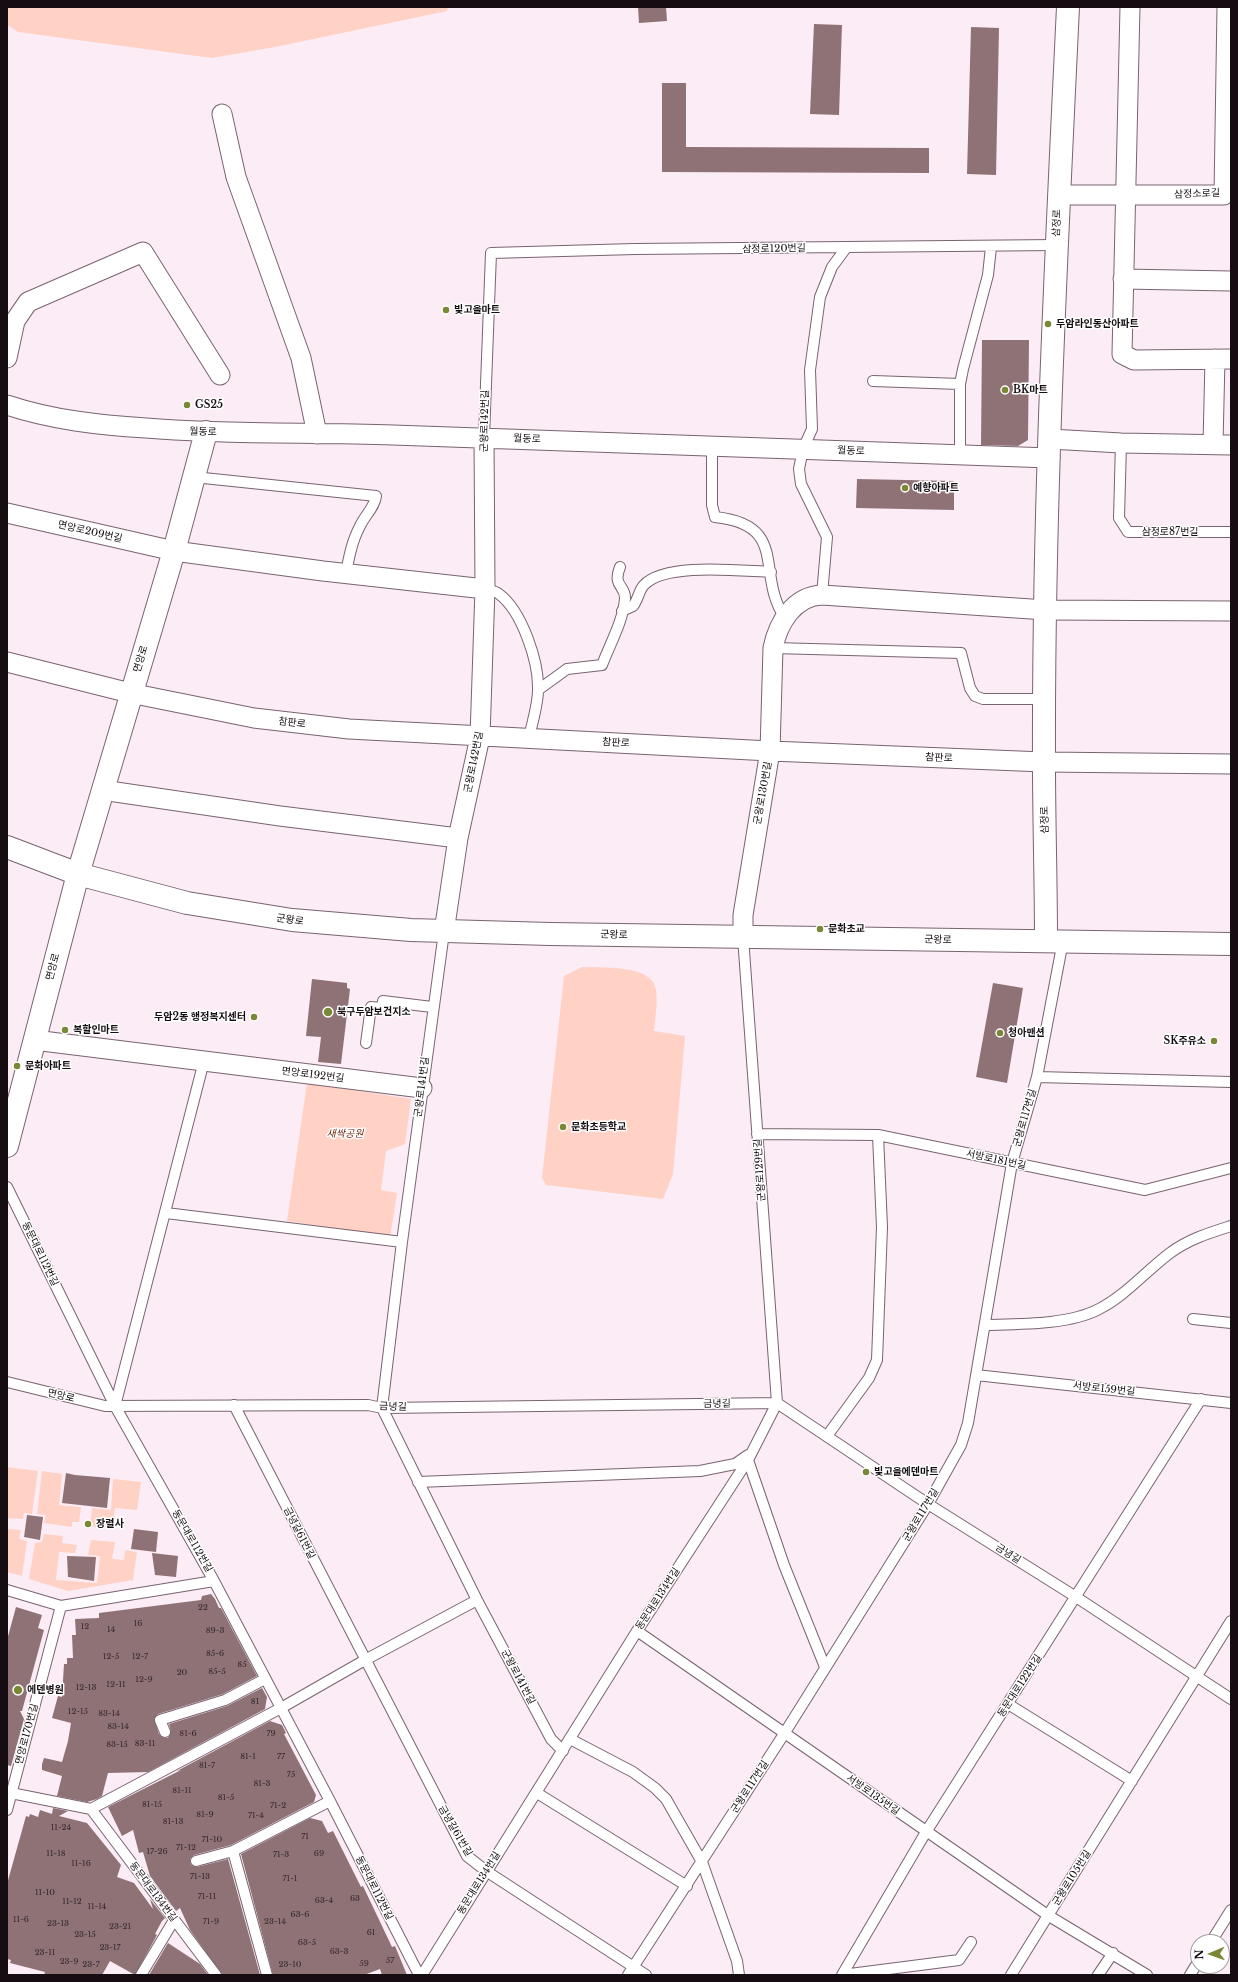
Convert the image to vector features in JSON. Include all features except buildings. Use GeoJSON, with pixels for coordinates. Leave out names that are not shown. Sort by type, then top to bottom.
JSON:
{"type":"FeatureCollection","features":[{"type":"Feature","properties":{"kind":"main road","name":"삼정로"},"geometry":{"type":"LineString","coordinates":[[1055,941],[1044,762],[1046,610],[1056,245],[1068,7]]}},
{"type":"Feature","properties":{"kind":"main road","name":"면앙로"},"geometry":{"type":"LineString","coordinates":[[7,1146],[78,874],[130,693],[174,551],[206,432]]}},
{"type":"Feature","properties":{"kind":"main road","name":"군왕로"},"geometry":{"type":"LineString","coordinates":[[7,847],[78,874],[188,903],[284,919],[339,925],[444,932],[743,938],[1231,944]]}},
{"type":"Feature","properties":{"kind":"street"},"geometry":{"type":"LineString","coordinates":[[1050,449],[1121,443],[1222,444],[1223,359],[1134,360],[1122,354],[1123,279],[1127,195],[1130,7]]}},
{"type":"Feature","properties":{"kind":"street","name":"삼정소로길"},"geometry":{"type":"LineString","coordinates":[[1127,195],[1224,195],[1227,7]]}},
{"type":"Feature","properties":{"kind":"street"},"geometry":{"type":"LineString","coordinates":[[222,114],[236,177],[301,358],[317,434]]}},
{"type":"Feature","properties":{"kind":"street"},"geometry":{"type":"LineString","coordinates":[[1058,195],[1127,195]]}},
{"type":"Feature","properties":{"kind":"street"},"geometry":{"type":"LineString","coordinates":[[7,358],[15,321],[28,302],[143,252],[220,375]]}},
{"type":"Feature","properties":{"kind":"street"},"geometry":{"type":"LineString","coordinates":[[1123,279],[1231,281]]}},
{"type":"Feature","properties":{"kind":"street","name":"월동로"},"geometry":{"type":"LineString","coordinates":[[7,405],[42,416],[94,424],[206,432],[484,437],[960,456],[1050,449]]}},
{"type":"Feature","properties":{"kind":"street","name":"군왕로142번길"},"geometry":{"type":"LineString","coordinates":[[444,932],[458,838],[480,736],[485,589],[484,437]]}},
{"type":"Feature","properties":{"kind":"street","name":"면앙로209번길"},"geometry":{"type":"LineString","coordinates":[[7,513],[174,551]]}},
{"type":"Feature","properties":{"kind":"street"},"geometry":{"type":"LineString","coordinates":[[174,551],[346,574],[485,589]]}},
{"type":"Feature","properties":{"kind":"street"},"geometry":{"type":"LineString","coordinates":[[822,595],[1046,610],[1169,612],[1231,611]]}},
{"type":"Feature","properties":{"kind":"street","name":"군왕로130번길"},"geometry":{"type":"LineString","coordinates":[[743,938],[742,916],[770,751],[773,648],[776,634],[785,618],[803,599],[822,595]]}},
{"type":"Feature","properties":{"kind":"street","name":"참판로"},"geometry":{"type":"LineString","coordinates":[[7,662],[130,693],[254,718],[296,724],[480,736],[770,751],[1044,762],[1231,764]]}},
{"type":"Feature","properties":{"kind":"street"},"geometry":{"type":"LineString","coordinates":[[102,790],[280,816],[458,838]]}},
{"type":"Feature","properties":{"kind":"street","name":"면앙로192번길"},"geometry":{"type":"LineString","coordinates":[[34,1040],[422,1088]]}},
{"type":"Feature","properties":{"kind":"lane","name":"삼정로120번길"},"geometry":{"type":"LineString","coordinates":[[491,252],[1056,245]]}},
{"type":"Feature","properties":{"kind":"lane"},"geometry":{"type":"LineString","coordinates":[[960,456],[960,384],[969,340],[988,275],[991,246]]}},
{"type":"Feature","properties":{"kind":"lane"},"geometry":{"type":"LineString","coordinates":[[822,595],[827,536],[801,484],[799,469],[803,450],[812,428],[811,363],[820,298],[832,267],[846,248]]}},
{"type":"Feature","properties":{"kind":"lane","name":"군왕로142번길"},"geometry":{"type":"LineString","coordinates":[[484,437],[491,252]]}},
{"type":"Feature","properties":{"kind":"lane"},"geometry":{"type":"LineString","coordinates":[[873,381],[960,384]]}},
{"type":"Feature","properties":{"kind":"lane","name":"삼정로87번길"},"geometry":{"type":"LineString","coordinates":[[1121,443],[1119,518],[1128,532],[1231,532]]}},
{"type":"Feature","properties":{"kind":"lane"},"geometry":{"type":"LineString","coordinates":[[712,446],[712,505],[715,517],[736,520],[748,525],[763,539],[771,572],[774,597],[777,606],[785,618]]}},
{"type":"Feature","properties":{"kind":"lane"},"geometry":{"type":"LineString","coordinates":[[194,477],[376,496],[376,503],[360,525],[352,544],[346,574]]}},
{"type":"Feature","properties":{"kind":"lane"},"geometry":{"type":"LineString","coordinates":[[538,690],[567,669],[602,665],[622,611],[625,598],[624,592],[618,583],[617,575],[620,567]]}},
{"type":"Feature","properties":{"kind":"lane"},"geometry":{"type":"LineString","coordinates":[[622,611],[633,606],[643,585],[662,574],[698,570],[771,572]]}},
{"type":"Feature","properties":{"kind":"lane"},"geometry":{"type":"LineString","coordinates":[[485,589],[499,594],[513,609],[527,637],[534,660],[538,690],[529,738]]}},
{"type":"Feature","properties":{"kind":"lane"},"geometry":{"type":"LineString","coordinates":[[773,648],[961,652],[970,688],[975,696],[983,698],[1045,699]]}},
{"type":"Feature","properties":{"kind":"lane","name":"군왕로141번길"},"geometry":{"type":"LineString","coordinates":[[444,932],[432,1007],[382,1408],[477,1600],[551,1739],[563,1751]]}},
{"type":"Feature","properties":{"kind":"lane","name":"군왕로129번길"},"geometry":{"type":"LineString","coordinates":[[743,938],[777,1403]]}},
{"type":"Feature","properties":{"kind":"lane","name":"군왕로117번길"},"geometry":{"type":"LineString","coordinates":[[631,1971],[784,1734],[928,1504],[961,1445],[968,1423],[1012,1163],[1037,1077],[1055,941]]}},
{"type":"Feature","properties":{"kind":"lane"},"geometry":{"type":"LineString","coordinates":[[366,1043],[371,1007],[382,1008],[383,1000],[432,1007]]}},
{"type":"Feature","properties":{"kind":"lane"},"geometry":{"type":"LineString","coordinates":[[115,1406],[204,1061]]}},
{"type":"Feature","properties":{"kind":"lane","name":"군왕로117번길"},"geometry":{"type":"LineString","coordinates":[[1037,1077],[1231,1082]]}},
{"type":"Feature","properties":{"kind":"lane","name":"서방로181번길"},"geometry":{"type":"LineString","coordinates":[[757,1134],[878,1135],[1145,1190],[1231,1168]]}},
{"type":"Feature","properties":{"kind":"lane"},"geometry":{"type":"LineString","coordinates":[[827,1436],[869,1378],[877,1360],[882,1226],[878,1135]]}},
{"type":"Feature","properties":{"kind":"lane","name":"동문대로112번길"},"geometry":{"type":"LineString","coordinates":[[7,1188],[115,1406],[214,1581],[330,1801],[419,1975]]}},
{"type":"Feature","properties":{"kind":"lane"},"geometry":{"type":"LineString","coordinates":[[166,1213],[402,1242]]}},
{"type":"Feature","properties":{"kind":"lane"},"geometry":{"type":"LineString","coordinates":[[985,1325],[1055,1321],[1098,1310],[1111,1302],[1135,1281],[1186,1242],[1231,1226]]}},
{"type":"Feature","properties":{"kind":"lane"},"geometry":{"type":"LineString","coordinates":[[1193,1319],[1231,1323]]}},
{"type":"Feature","properties":{"kind":"lane","name":"서방로159번길"},"geometry":{"type":"LineString","coordinates":[[976,1375],[1231,1403]]}},
{"type":"Feature","properties":{"kind":"lane","name":"면앙로"},"geometry":{"type":"LineString","coordinates":[[7,1382],[94,1404],[115,1406]]}},
{"type":"Feature","properties":{"kind":"lane","name":"동문대로122번길"},"geometry":{"type":"LineString","coordinates":[[842,1975],[926,1832],[1201,1399]]}},
{"type":"Feature","properties":{"kind":"lane","name":"금녕길"},"geometry":{"type":"LineString","coordinates":[[115,1406],[368,1406],[382,1408],[777,1403],[928,1504],[1076,1597],[1231,1699]]}},
{"type":"Feature","properties":{"kind":"lane","name":"동문대로134번길"},"geometry":{"type":"LineString","coordinates":[[422,1975],[637,1631],[750,1456],[777,1403]]}},
{"type":"Feature","properties":{"kind":"lane","name":"금녕길61번길"},"geometry":{"type":"LineString","coordinates":[[234,1405],[364,1660],[467,1856],[486,1872],[631,1971],[646,1975]]}},
{"type":"Feature","properties":{"kind":"lane"},"geometry":{"type":"LineString","coordinates":[[418,1482],[700,1470],[735,1464],[750,1456],[784,1565],[825,1667]]}},
{"type":"Feature","properties":{"kind":"lane"},"geometry":{"type":"LineString","coordinates":[[7,1590],[61,1606],[214,1581]]}},
{"type":"Feature","properties":{"kind":"lane"},"geometry":{"type":"LineString","coordinates":[[11,1793],[91,1809],[281,1708],[364,1660],[477,1600]]}},
{"type":"Feature","properties":{"kind":"lane","name":"면앙로170번길"},"geometry":{"type":"LineString","coordinates":[[7,1810],[61,1606]]}},
{"type":"Feature","properties":{"kind":"lane","name":"군왕로105번길"},"geometry":{"type":"LineString","coordinates":[[1011,1975],[1231,1621]]}},
{"type":"Feature","properties":{"kind":"lane","name":"서방로135번길"},"geometry":{"type":"LineString","coordinates":[[637,1631],[1049,1916],[1113,1953],[1147,1975]]}},
{"type":"Feature","properties":{"kind":"lane"},"geometry":{"type":"LineString","coordinates":[[165,1732],[160,1720],[224,1700],[265,1679]]}},
{"type":"Feature","properties":{"kind":"lane"},"geometry":{"type":"LineString","coordinates":[[1008,1704],[1132,1781]]}},
{"type":"Feature","properties":{"kind":"lane"},"geometry":{"type":"LineString","coordinates":[[570,1739],[633,1772],[655,1788],[666,1799],[702,1862],[737,1961],[739,1975]]}},
{"type":"Feature","properties":{"kind":"lane"},"geometry":{"type":"LineString","coordinates":[[536,1793],[687,1886]]}},
{"type":"Feature","properties":{"kind":"lane"},"geometry":{"type":"LineString","coordinates":[[196,1861],[233,1851],[330,1801]]}},
{"type":"Feature","properties":{"kind":"lane","name":"동문대로134번길"},"geometry":{"type":"LineString","coordinates":[[91,1809],[216,1975]]}},
{"type":"Feature","properties":{"kind":"lane"},"geometry":{"type":"LineString","coordinates":[[233,1851],[267,1975]]}},
{"type":"Feature","properties":{"kind":"lane"},"geometry":{"type":"LineString","coordinates":[[1216,1934],[1231,1910]]}},
{"type":"Feature","properties":{"kind":"lane"},"geometry":{"type":"LineString","coordinates":[[141,1975],[174,1920]]}},
{"type":"Feature","properties":{"kind":"lane","name":"동문대로122번길"},"geometry":{"type":"LineString","coordinates":[[842,1975],[959,1960],[971,1942]]}},
{"type":"Feature","properties":{"kind":"lane"},"geometry":{"type":"LineString","coordinates":[[1098,1975],[1113,1953]]}},
{"type":"Feature","properties":{"kind":"green space"},"geometry":{"type":"Polygon","coordinates":[[[7,7],[448,7],[447,11],[275,47],[212,58],[18,32],[7,25],[7,7]]]}},
{"type":"Feature","properties":{"kind":"green space"},"geometry":{"type":"Polygon","coordinates":[[[582,967],[625,969],[646,976],[653,982],[657,995],[654,1031],[685,1036],[673,1174],[663,1199],[546,1185],[542,1178],[564,976],[582,967]]]}},
{"type":"Feature","properties":{"kind":"green space","name":"새싹공원"},"geometry":{"type":"Polygon","coordinates":[[[307,1083],[411,1099],[405,1144],[386,1151],[381,1190],[397,1193],[390,1237],[287,1221],[307,1083]]]}},
{"type":"Feature","properties":{"kind":"green space"},"geometry":{"type":"Polygon","coordinates":[[[7,1467],[38,1471],[32,1514],[24,1513],[23,1519],[7,1518],[7,1467]]]}},
{"type":"Feature","properties":{"kind":"green space"},"geometry":{"type":"Polygon","coordinates":[[[42,1471],[62,1474],[59,1505],[81,1507],[79,1522],[72,1522],[72,1527],[44,1523],[46,1515],[37,1514],[42,1471]]]}},
{"type":"Feature","properties":{"kind":"green space"},"geometry":{"type":"Polygon","coordinates":[[[113,1479],[141,1482],[137,1510],[115,1508],[112,1528],[90,1526],[92,1508],[111,1510],[113,1479]]]}},
{"type":"Feature","properties":{"kind":"green space"},"geometry":{"type":"Polygon","coordinates":[[[7,1529],[21,1530],[19,1539],[27,1541],[22,1576],[7,1572],[7,1529]]]}},
{"type":"Feature","properties":{"kind":"green space"},"geometry":{"type":"Polygon","coordinates":[[[44,1534],[63,1536],[62,1543],[77,1545],[75,1553],[59,1552],[56,1580],[97,1583],[100,1556],[88,1555],[91,1540],[115,1542],[112,1559],[124,1560],[125,1550],[137,1552],[133,1580],[68,1591],[29,1579],[35,1543],[42,1542],[44,1534]]]}},
{"type":"Feature","properties":{"kind":"place","name":"빛고을마트"},"geometry":{"type":"Point","coordinates":[446,310]}},
{"type":"Feature","properties":{"kind":"place","name":"두암라인동산아파트"},"geometry":{"type":"Point","coordinates":[1048,324]}},
{"type":"Feature","properties":{"kind":"place","name":"BK마트"},"geometry":{"type":"Point","coordinates":[1005,390]}},
{"type":"Feature","properties":{"kind":"place","name":"GS25"},"geometry":{"type":"Point","coordinates":[187,405]}},
{"type":"Feature","properties":{"kind":"place","name":"예향아파트"},"geometry":{"type":"Point","coordinates":[905,488]}},
{"type":"Feature","properties":{"kind":"place","name":"문화초교"},"geometry":{"type":"Point","coordinates":[820,929]}},
{"type":"Feature","properties":{"kind":"place","name":"북구두암보건지소"},"geometry":{"type":"Point","coordinates":[328,1012]}},
{"type":"Feature","properties":{"kind":"place","name":"두암2동 행정복지센터"},"geometry":{"type":"Point","coordinates":[254,1017]}},
{"type":"Feature","properties":{"kind":"place","name":"복할인마트"},"geometry":{"type":"Point","coordinates":[65,1030]}},
{"type":"Feature","properties":{"kind":"place","name":"청아맨션"},"geometry":{"type":"Point","coordinates":[1000,1033]}},
{"type":"Feature","properties":{"kind":"place","name":"SK주유소"},"geometry":{"type":"Point","coordinates":[1214,1041]}},
{"type":"Feature","properties":{"kind":"place","name":"문화아파트"},"geometry":{"type":"Point","coordinates":[17,1066]}},
{"type":"Feature","properties":{"kind":"place","name":"문화초등학교"},"geometry":{"type":"Point","coordinates":[563,1127]}},
{"type":"Feature","properties":{"kind":"place","name":"빛고을에덴마트"},"geometry":{"type":"Point","coordinates":[866,1472]}},
{"type":"Feature","properties":{"kind":"place","name":"장렬사"},"geometry":{"type":"Point","coordinates":[88,1524]}},
{"type":"Feature","properties":{"kind":"place","name":"에덴병원"},"geometry":{"type":"Point","coordinates":[18,1690]}}]}
